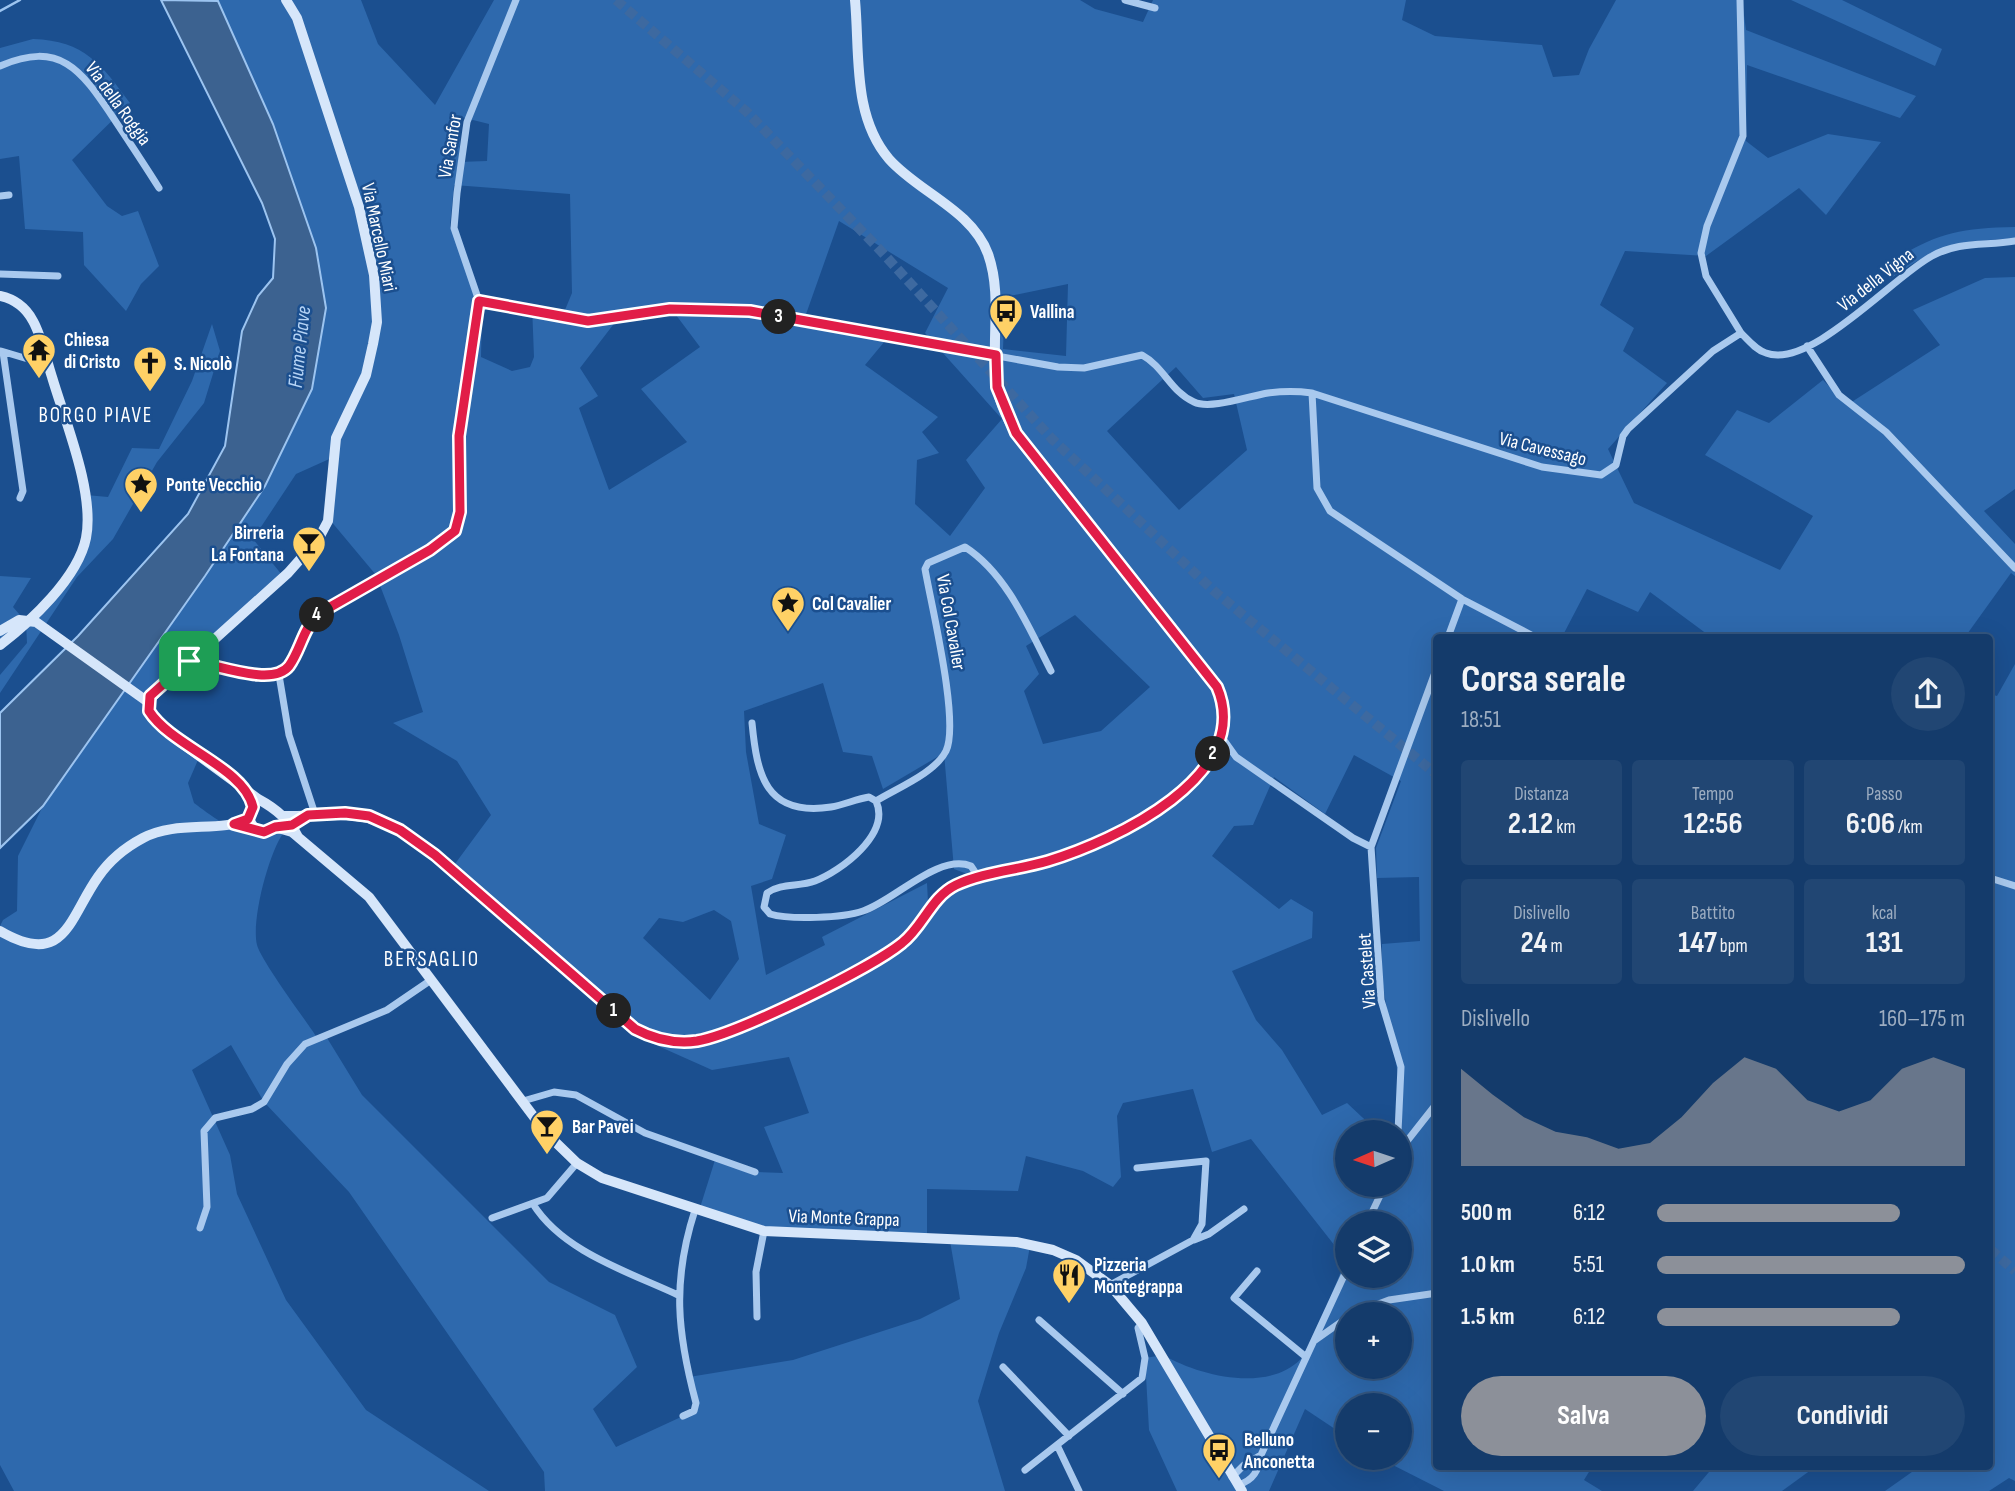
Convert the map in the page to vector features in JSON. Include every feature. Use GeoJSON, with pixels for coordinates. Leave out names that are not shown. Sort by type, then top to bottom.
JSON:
{"type":"FeatureCollection","features":[{"type":"Feature","properties":{"kind":"street","name":"Via Marcello Miari"},"geometry":{"type":"LineString","coordinates":[[148,702],[155,690],[288,573],[319,538],[328,521],[336,438],[366,375],[375,333],[374,275],[359,207],[298,18],[286,0]]}},
{"type":"Feature","properties":{"kind":"street","name":"Via Sanfor"},"geometry":{"type":"LineString","coordinates":[[279,675],[290,664],[304,630],[318,614],[430,550],[455,531],[460,512],[459,436],[479,301],[454,228],[457,193],[467,122],[516,0]]}},
{"type":"Feature","properties":{"kind":"street"},"geometry":{"type":"LineString","coordinates":[[234,824],[268,832],[282,822],[312,814],[369,816],[414,839],[635,1029],[652,1037],[680,1042],[704,1039],[729,1031],[891,951],[909,937],[944,893],[979,878],[1069,854],[1138,820],[1194,782],[1221,736],[1222,703],[1212,680],[1016,433],[997,387],[995,283],[984,244],[964,221],[889,159],[867,119],[861,90],[855,0]]}},
{"type":"Feature","properties":{"kind":"street"},"geometry":{"type":"LineString","coordinates":[[1125,0],[1155,8]]}},
{"type":"Feature","properties":{"kind":"street"},"geometry":{"type":"LineString","coordinates":[[1740,0],[1743,135],[1707,226],[1702,253],[1706,276],[1741,333]]}},
{"type":"Feature","properties":{"kind":"street","name":"Via della Roggia"},"geometry":{"type":"LineString","coordinates":[[0,66],[18,58],[42,56],[65,61],[77,69],[159,188]]}},
{"type":"Feature","properties":{"kind":"street"},"geometry":{"type":"LineString","coordinates":[[0,197],[9,195]]}},
{"type":"Feature","properties":{"kind":"street","name":"Via della Vigna"},"geometry":{"type":"LineString","coordinates":[[1741,333],[1763,353],[1772,355],[1807,346],[1863,312],[1899,278],[1949,247],[2015,241]]}},
{"type":"Feature","properties":{"kind":"street"},"geometry":{"type":"LineString","coordinates":[[0,274],[58,276]]}},
{"type":"Feature","properties":{"kind":"street"},"geometry":{"type":"LineString","coordinates":[[0,296],[14,301],[28,313],[48,365],[78,469],[87,532],[77,560],[35,621],[0,645]]}},
{"type":"Feature","properties":{"kind":"street"},"geometry":{"type":"LineString","coordinates":[[479,301],[588,321],[670,309],[750,311],[996,355]]}},
{"type":"Feature","properties":{"kind":"street","name":"Via Cavessago"},"geometry":{"type":"LineString","coordinates":[[996,355],[1070,368],[1142,355],[1153,361],[1177,391],[1195,403],[1211,404],[1280,392],[1312,393],[1542,467],[1594,477],[1608,473],[1616,465],[1623,436],[1628,429],[1713,351],[1741,333]]}},
{"type":"Feature","properties":{"kind":"street"},"geometry":{"type":"LineString","coordinates":[[1807,346],[1839,395],[1886,432],[1972,519],[2015,568]]}},
{"type":"Feature","properties":{"kind":"street"},"geometry":{"type":"LineString","coordinates":[[20,498],[23,491],[1,351],[48,365]]}},
{"type":"Feature","properties":{"kind":"street"},"geometry":{"type":"LineString","coordinates":[[1312,393],[1317,488],[1331,511],[1462,599],[1529,634]]}},
{"type":"Feature","properties":{"kind":"street","name":"Via Col Cavalier"},"geometry":{"type":"LineString","coordinates":[[752,723],[760,778],[776,796],[809,807],[831,807],[865,797],[876,801],[936,762],[946,750],[950,738],[949,707],[925,569],[928,562],[965,547],[975,553],[1006,588],[1051,671]]}},
{"type":"Feature","properties":{"kind":"street"},"geometry":{"type":"LineString","coordinates":[[1449,634],[1462,599]]}},
{"type":"Feature","properties":{"kind":"street"},"geometry":{"type":"LineString","coordinates":[[0,631],[19,620],[35,621],[148,702]]}},
{"type":"Feature","properties":{"kind":"street"},"geometry":{"type":"LineString","coordinates":[[189,661],[266,677],[279,675],[289,735],[312,814]]}},
{"type":"Feature","properties":{"kind":"street","name":"Via Castelet"},"geometry":{"type":"LineString","coordinates":[[1399,1120],[1401,1067],[1381,1000],[1371,847],[1433,678]]}},
{"type":"Feature","properties":{"kind":"street","name":"Via Monte Grappa"},"geometry":{"type":"LineString","coordinates":[[148,702],[149,711],[164,730],[265,803],[299,838],[369,897],[546,1133],[576,1163],[602,1178],[764,1231],[1025,1243],[1076,1260],[1110,1285],[1142,1322],[1237,1484]]}},
{"type":"Feature","properties":{"kind":"street"},"geometry":{"type":"LineString","coordinates":[[1221,736],[1236,757],[1353,838],[1371,847]]}},
{"type":"Feature","properties":{"kind":"street"},"geometry":{"type":"LineString","coordinates":[[0,931],[11,937],[41,943],[64,933],[98,877],[117,857],[144,837],[181,827],[234,824],[248,819],[253,807],[246,790]]}},
{"type":"Feature","properties":{"kind":"street"},"geometry":{"type":"LineString","coordinates":[[876,801],[880,811],[876,827],[859,851],[819,880],[770,890],[763,902],[766,911],[781,916],[840,915],[864,911],[951,863],[971,866],[979,878]]}},
{"type":"Feature","properties":{"kind":"street"},"geometry":{"type":"LineString","coordinates":[[253,807],[265,803]]}},
{"type":"Feature","properties":{"kind":"street"},"geometry":{"type":"LineString","coordinates":[[248,819],[255,830]]}},
{"type":"Feature","properties":{"kind":"street"},"geometry":{"type":"LineString","coordinates":[[1993,879],[2015,886]]}},
{"type":"Feature","properties":{"kind":"street"},"geometry":{"type":"LineString","coordinates":[[200,1228],[207,1207],[204,1130],[215,1118],[252,1110],[264,1102],[287,1064],[305,1044],[387,1010],[431,981]]}},
{"type":"Feature","properties":{"kind":"street"},"geometry":{"type":"LineString","coordinates":[[523,1101],[554,1092],[576,1095],[645,1133],[755,1172]]}},
{"type":"Feature","properties":{"kind":"street"},"geometry":{"type":"LineString","coordinates":[[1412,1135],[1433,1108]]}},
{"type":"Feature","properties":{"kind":"street"},"geometry":{"type":"LineString","coordinates":[[1137,1168],[1203,1158],[1206,1161],[1202,1224],[1193,1240]]}},
{"type":"Feature","properties":{"kind":"street"},"geometry":{"type":"LineString","coordinates":[[492,1218],[533,1204],[555,1191],[576,1163]]}},
{"type":"Feature","properties":{"kind":"street"},"geometry":{"type":"LineString","coordinates":[[533,1204],[549,1225],[583,1248],[678,1294]]}},
{"type":"Feature","properties":{"kind":"street"},"geometry":{"type":"LineString","coordinates":[[1110,1285],[1209,1234],[1244,1209]]}},
{"type":"Feature","properties":{"kind":"street"},"geometry":{"type":"LineString","coordinates":[[683,1416],[694,1411],[696,1403],[679,1323],[678,1294],[681,1263],[695,1210]]}},
{"type":"Feature","properties":{"kind":"street"},"geometry":{"type":"LineString","coordinates":[[757,1317],[756,1272],[764,1231]]}},
{"type":"Feature","properties":{"kind":"street"},"geometry":{"type":"LineString","coordinates":[[1257,1271],[1234,1298],[1306,1357]]}},
{"type":"Feature","properties":{"kind":"street"},"geometry":{"type":"LineString","coordinates":[[1237,1484],[1253,1478],[1338,1288]]}},
{"type":"Feature","properties":{"kind":"street"},"geometry":{"type":"LineString","coordinates":[[1384,1302],[1433,1294]]}},
{"type":"Feature","properties":{"kind":"street"},"geometry":{"type":"LineString","coordinates":[[1039,1320],[1123,1394]]}},
{"type":"Feature","properties":{"kind":"street"},"geometry":{"type":"LineString","coordinates":[[1025,1471],[1139,1381],[1145,1371],[1145,1358],[1138,1331],[1142,1322]]}},
{"type":"Feature","properties":{"kind":"street"},"geometry":{"type":"LineString","coordinates":[[1313,1341],[1335,1326]]}},
{"type":"Feature","properties":{"kind":"street"},"geometry":{"type":"LineString","coordinates":[[1003,1367],[1069,1436]]}},
{"type":"Feature","properties":{"kind":"street"},"geometry":{"type":"LineString","coordinates":[[1057,1445],[1079,1491]]}},
{"type":"Feature","properties":{"kind":"street"},"geometry":{"type":"LineString","coordinates":[[1237,1484],[1244,1465],[1261,1455]]}},
{"type":"Feature","properties":{"kind":"shaded area"},"geometry":{"type":"Polygon","coordinates":[[[217,0],[361,0],[378,44],[435,105],[494,0],[1080,0],[1095,9],[1143,22],[1153,0],[1406,0],[1402,20],[1435,36],[1542,45],[1553,77],[1579,75],[1589,49],[1616,0],[1742,0],[1746,30],[1916,96],[1900,118],[1747,65],[1746,141],[1768,158],[1828,134],[1881,142],[1826,215],[1799,188],[1706,256],[1625,251],[1600,305],[1634,328],[1623,351],[1667,383],[1608,449],[1634,503],[1780,570],[1813,516],[1705,455],[1737,410],[1769,423],[1823,380],[1847,405],[1940,345],[1913,310],[1985,278],[2015,277],[2015,489],[1984,511],[2015,544],[2015,576],[2011,573],[1967,634],[1707,634],[1650,592],[1638,612],[1587,589],[1564,634],[1433,634],[1433,1470],[1590,1470],[1584,1480],[1602,1491],[1444,1491],[1403,1470],[1412,1470],[1412,1393],[1335,1393],[1335,1429],[1305,1409],[1269,1491],[1177,1491],[1149,1430],[1145,1358],[1163,1355],[1195,1369],[1233,1378],[1270,1376],[1287,1369],[1306,1352],[1335,1286],[1412,1288],[1412,1211],[1335,1211],[1335,1246],[1251,1139],[1212,1152],[1193,1089],[1123,1103],[1117,1116],[1121,1177],[1113,1187],[1083,1171],[1026,1156],[1018,1191],[927,1189],[927,1240],[797,1237],[698,1214],[715,1160],[755,1172],[783,1173],[764,1127],[809,1113],[789,1057],[712,1070],[647,1041],[449,872],[491,815],[457,761],[393,723],[423,712],[399,635],[376,575],[330,520],[336,456],[296,474],[253,539],[282,575],[152,699],[153,713],[201,753],[188,783],[194,803],[227,825],[255,837],[284,832],[267,870],[259,904],[257,945],[275,977],[316,1036],[324,1033],[362,1095],[549,1282],[615,1315],[637,1367],[593,1409],[616,1447],[694,1411],[689,1377],[793,1360],[920,1319],[960,1299],[950,1241],[1030,1246],[1026,1268],[999,1333],[978,1401],[1005,1491],[545,1491],[544,1472],[349,1192],[264,1102],[231,1045],[192,1070],[230,1155],[237,1194],[286,1300],[366,1410],[489,1491],[14,1491],[0,1465],[0,926],[3,920],[17,911],[18,856],[43,806],[265,486],[312,389],[316,248],[273,124],[217,0]],[[461,117],[459,162],[487,161],[489,124],[461,117]],[[454,185],[450,226],[482,305],[481,357],[512,371],[530,367],[534,357],[532,305],[565,310],[572,293],[570,194],[454,185]],[[839,221],[805,317],[890,335],[865,365],[938,417],[922,432],[939,453],[917,460],[915,504],[950,536],[985,488],[966,460],[1002,419],[925,333],[948,288],[839,221]],[[1068,284],[1005,297],[1003,349],[1066,356],[1068,284]],[[670,307],[626,308],[580,368],[598,396],[579,408],[609,490],[687,442],[641,389],[700,347],[670,307]],[[1176,367],[1107,431],[1179,510],[1247,450],[1234,394],[1203,398],[1176,367]],[[1075,615],[1026,646],[1039,674],[1024,691],[1043,744],[1101,731],[1150,687],[1075,615]],[[823,683],[744,711],[746,752],[759,824],[786,835],[772,879],[751,886],[766,975],[825,945],[822,937],[927,883],[928,902],[986,881],[954,869],[944,753],[883,789],[872,756],[843,752],[823,683]],[[1354,755],[1325,814],[1274,777],[1253,825],[1234,826],[1212,856],[1279,909],[1291,899],[1313,912],[1312,938],[1232,971],[1256,1020],[1282,1050],[1322,1115],[1347,1103],[1365,1120],[1335,1120],[1335,1197],[1412,1197],[1412,1120],[1402,1120],[1402,1099],[1382,980],[1382,944],[1420,941],[1419,877],[1377,878],[1376,848],[1401,781],[1354,755]],[[714,910],[683,922],[659,918],[643,938],[710,1000],[739,959],[731,921],[714,910]]]}},
{"type":"Feature","properties":{"kind":"shaded area"},"geometry":{"type":"Polygon","coordinates":[[[1791,0],[1842,0],[1942,49],[1935,66],[1791,0]]]}},
{"type":"Feature","properties":{"kind":"shaded area"},"geometry":{"type":"Polygon","coordinates":[[[33,39],[66,44],[90,57],[130,103],[72,160],[107,206],[122,216],[138,211],[159,266],[141,284],[126,311],[84,265],[83,232],[25,229],[19,156],[0,159],[0,48],[33,39]]]}},
{"type":"Feature","properties":{"kind":"shaded area"},"geometry":{"type":"Polygon","coordinates":[[[2015,227],[2015,239],[1978,241],[1949,247],[1922,259],[1890,279],[1880,269],[1914,248],[1944,236],[1975,229],[2015,227]]]}},
{"type":"Feature","properties":{"kind":"shaded area"},"geometry":{"type":"Polygon","coordinates":[[[212,324],[220,351],[204,403],[157,462],[113,539],[77,577],[0,693],[0,675],[27,643],[26,623],[0,645],[0,576],[31,578],[13,607],[26,622],[44,604],[88,543],[86,495],[108,497],[132,448],[159,449],[192,381],[212,324]]]}},
{"type":"Feature","properties":{"kind":"shaded area"},"geometry":{"type":"Polygon","coordinates":[[[2015,664],[2015,1481],[2009,1478],[1989,1491],[1885,1491],[1915,1470],[1993,1470],[1993,695],[1997,696],[2015,664]]]}},
{"type":"Feature","properties":{"kind":"shaded area"},"geometry":{"type":"Polygon","coordinates":[[[1711,1470],[1811,1470],[1782,1491],[1693,1491],[1711,1470]]]}},
{"type":"Feature","properties":{"kind":"water","name":"Fiume Piave"},"geometry":{"type":"Polygon","coordinates":[[[161,0],[218,1],[273,124],[316,248],[326,308],[312,389],[265,486],[205,576],[43,806],[0,848],[0,713],[78,636],[188,514],[225,446],[242,331],[258,296],[273,278],[275,239],[262,203],[161,0]]]}},
{"type":"Feature","properties":{"kind":"waterway"},"geometry":{"type":"LineString","coordinates":[[0,11],[20,0]]}},
{"type":"Feature","properties":{"kind":"tunnel"},"geometry":{"type":"LineString","coordinates":[[616,0],[747,112],[880,250],[1052,439],[1214,591],[1433,772]]}},
{"type":"Feature","properties":{"kind":"tunnel"},"geometry":{"type":"LineString","coordinates":[[1993,1252],[2015,1271]]}},
{"type":"Feature","properties":{"kind":"place","name":"Vallina"},"geometry":{"type":"Point","coordinates":[1006,341]}},
{"type":"Feature","properties":{"kind":"place","name":"Chiesa di Cristo"},"geometry":{"type":"Point","coordinates":[39,380]}},
{"type":"Feature","properties":{"kind":"place","name":"S. Nicolò"},"geometry":{"type":"Point","coordinates":[150,393]}},
{"type":"Feature","properties":{"kind":"place","name":"Ponte Vecchio"},"geometry":{"type":"Point","coordinates":[141,514]}},
{"type":"Feature","properties":{"kind":"place","name":"Birreria La Fontana"},"geometry":{"type":"Point","coordinates":[309,573]}},
{"type":"Feature","properties":{"kind":"place","name":"Col Cavalier"},"geometry":{"type":"Point","coordinates":[788,633]}},
{"type":"Feature","properties":{"kind":"place","name":"Bar Pavei"},"geometry":{"type":"Point","coordinates":[547,1156]}},
{"type":"Feature","properties":{"kind":"place","name":"Pizzeria Montegrappa"},"geometry":{"type":"Point","coordinates":[1069,1305]}},
{"type":"Feature","properties":{"kind":"place","name":"Belluno Anconetta"},"geometry":{"type":"Point","coordinates":[1219,1480]}},
{"type":"Feature","properties":{"kind":"district","name":"BORGO PIAVE"},"geometry":{"type":"Point","coordinates":[96,415]}},
{"type":"Feature","properties":{"kind":"district","name":"BERSAGLIO"},"geometry":{"type":"Point","coordinates":[432,959]}},
{"type":"Feature","properties":{"kind":"route"},"geometry":{"type":"LineString","coordinates":[[479,301],[588,321],[670,309],[750,311],[996,355],[997,387],[1006,415],[1016,433],[1212,680],[1220,695],[1224,721],[1217,747],[1194,782],[1179,796],[1138,820],[1069,854],[956,885],[939,898],[909,937],[891,951],[834,982],[729,1031],[696,1041],[680,1042],[652,1037],[635,1029],[435,855],[383,821],[358,813],[345,813],[308,815],[292,825],[275,827],[268,832],[234,824],[248,819],[253,807],[246,790],[164,730],[149,711],[150,696],[189,661],[266,677],[279,675],[292,661],[304,630],[318,614],[430,550],[455,531],[460,512],[459,436],[479,301]]}}]}
